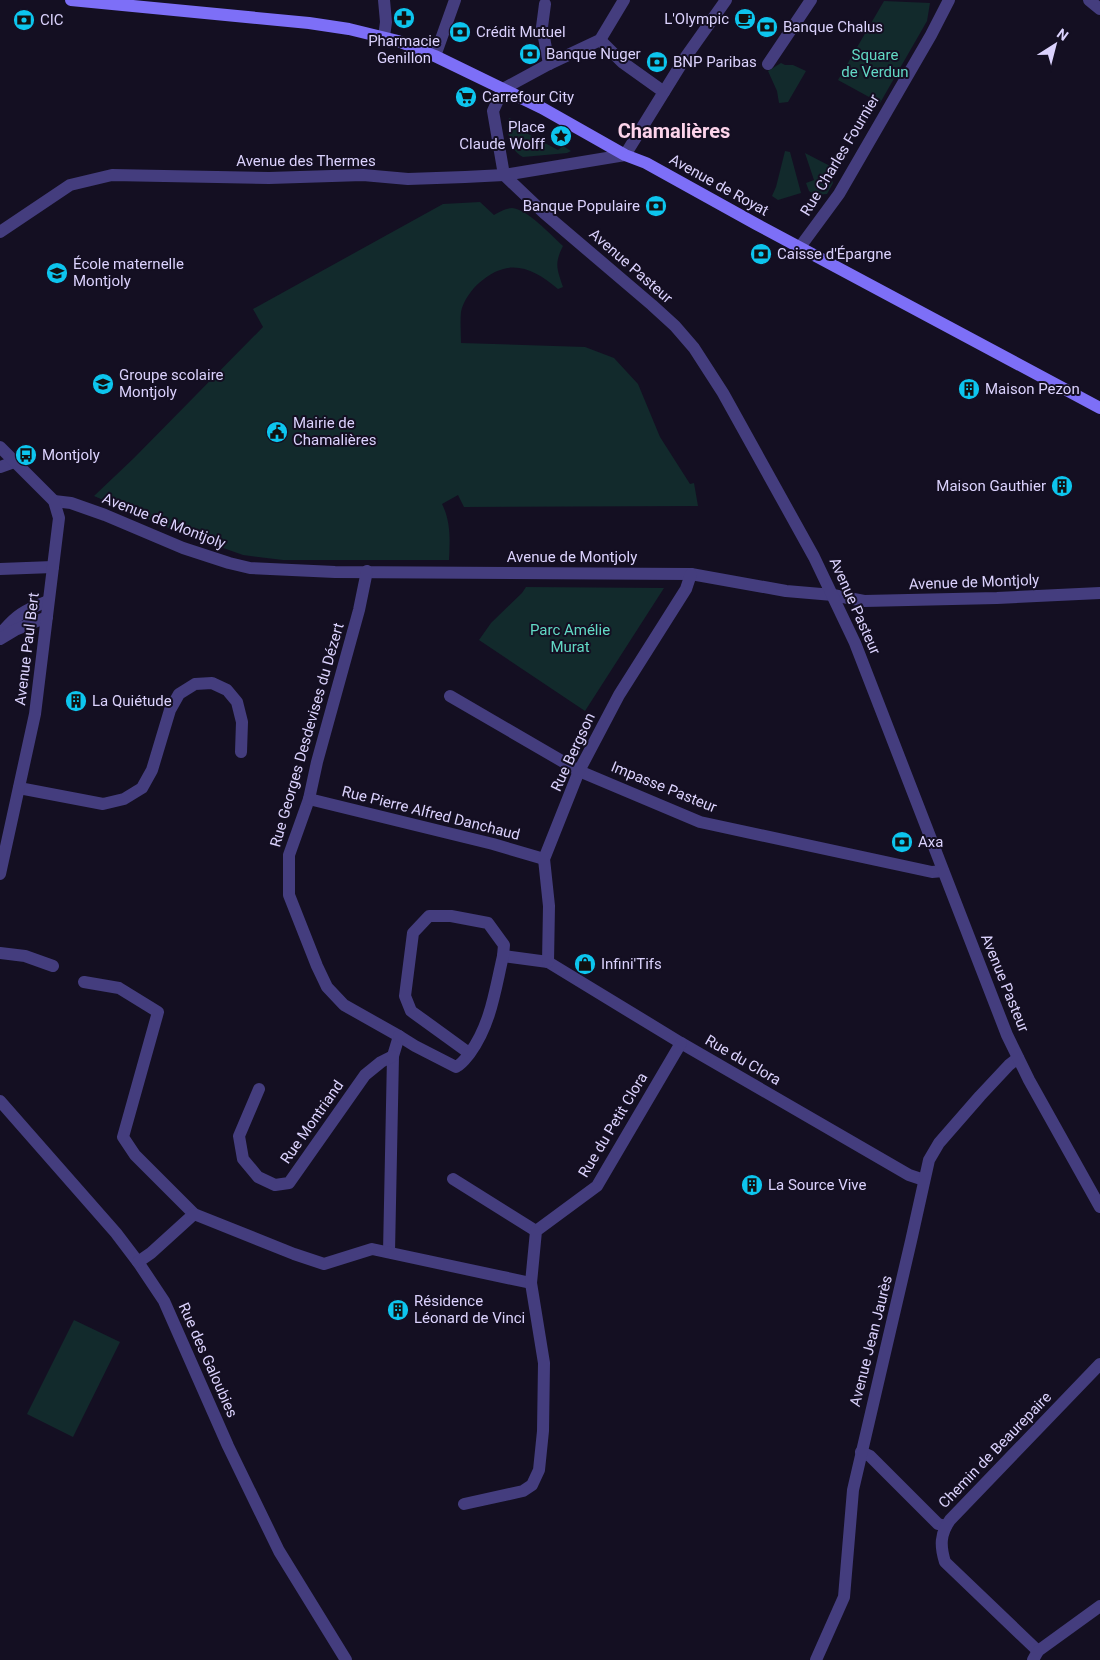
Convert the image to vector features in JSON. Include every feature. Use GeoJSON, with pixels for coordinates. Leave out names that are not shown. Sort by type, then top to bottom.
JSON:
{"type":"FeatureCollection","features":[{"type":"Feature","properties":{"kind":"main road","name":"Avenue de Royat"},"geometry":{"type":"LineString","coordinates":[[71,0],[309,23],[349,29],[384,37],[435,56],[542,108],[625,155],[646,163],[800,248],[1100,408]]}},
{"type":"Feature","properties":{"kind":"street"},"geometry":{"type":"LineString","coordinates":[[384,0],[386,22],[384,37]]}},
{"type":"Feature","properties":{"kind":"street"},"geometry":{"type":"LineString","coordinates":[[435,56],[455,0]]}},
{"type":"Feature","properties":{"kind":"street"},"geometry":{"type":"LineString","coordinates":[[504,175],[493,111],[503,89],[600,40],[624,0]]}},
{"type":"Feature","properties":{"kind":"street"},"geometry":{"type":"LineString","coordinates":[[625,155],[664,92],[726,0]]}},
{"type":"Feature","properties":{"kind":"street"},"geometry":{"type":"LineString","coordinates":[[768,64],[811,0]]}},
{"type":"Feature","properties":{"kind":"street","name":"Rue Charles Fournier"},"geometry":{"type":"LineString","coordinates":[[800,248],[839,194],[931,35],[949,0]]}},
{"type":"Feature","properties":{"kind":"street"},"geometry":{"type":"LineString","coordinates":[[1089,0],[1100,9]]}},
{"type":"Feature","properties":{"kind":"street"},"geometry":{"type":"LineString","coordinates":[[544,4],[542,27],[550,64]]}},
{"type":"Feature","properties":{"kind":"street"},"geometry":{"type":"LineString","coordinates":[[600,40],[622,62],[664,92]]}},
{"type":"Feature","properties":{"kind":"street","name":"Avenue des Thermes"},"geometry":{"type":"LineString","coordinates":[[0,232],[70,185],[112,175],[269,178],[364,175],[408,179],[504,175],[625,155]]}},
{"type":"Feature","properties":{"kind":"street","name":"Avenue Pasteur"},"geometry":{"type":"LineString","coordinates":[[504,175],[544,213],[675,326],[694,348],[723,393],[812,552],[855,643],[1001,1020],[1018,1058],[1100,1207]]}},
{"type":"Feature","properties":{"kind":"street"},"geometry":{"type":"LineString","coordinates":[[0,447],[54,501]]}},
{"type":"Feature","properties":{"kind":"street"},"geometry":{"type":"LineString","coordinates":[[0,467],[14,462]]}},
{"type":"Feature","properties":{"kind":"street","name":"Avenue de Montjoly"},"geometry":{"type":"LineString","coordinates":[[54,501],[71,503],[100,513],[178,546],[250,568],[279,570],[691,574],[786,591],[832,595],[864,601],[997,598],[1100,593]]}},
{"type":"Feature","properties":{"kind":"street","name":"Avenue Paul Bert"},"geometry":{"type":"LineString","coordinates":[[0,874],[35,714],[59,518],[54,501]]}},
{"type":"Feature","properties":{"kind":"street"},"geometry":{"type":"LineString","coordinates":[[0,569],[53,567]]}},
{"type":"Feature","properties":{"kind":"street","name":"Rue Georges Desdevises du Dézert"},"geometry":{"type":"LineString","coordinates":[[367,571],[361,604],[317,762],[309,799],[289,855],[289,895],[327,987],[344,1005],[456,1067],[469,1054]]}},
{"type":"Feature","properties":{"kind":"street","name":"Rue Bergson"},"geometry":{"type":"LineString","coordinates":[[548,962],[549,906],[544,859],[579,771],[618,695],[686,590],[691,574]]}},
{"type":"Feature","properties":{"kind":"street"},"geometry":{"type":"LineString","coordinates":[[0,637],[10,622],[26,609],[48,602]]}},
{"type":"Feature","properties":{"kind":"street"},"geometry":{"type":"LineString","coordinates":[[0,637],[46,617]]}},
{"type":"Feature","properties":{"kind":"street"},"geometry":{"type":"LineString","coordinates":[[19,788],[103,804],[124,799],[142,788],[152,770],[170,710],[179,694],[195,684],[212,682],[227,690],[237,702],[242,722],[241,752]]}},
{"type":"Feature","properties":{"kind":"street","name":"Impasse Pasteur"},"geometry":{"type":"LineString","coordinates":[[450,696],[579,771],[700,822],[932,872],[943,871]]}},
{"type":"Feature","properties":{"kind":"street","name":"Rue Pierre Alfred Danchaud"},"geometry":{"type":"LineString","coordinates":[[309,799],[493,844],[544,859]]}},
{"type":"Feature","properties":{"kind":"street"},"geometry":{"type":"LineString","coordinates":[[429,916],[451,916],[488,923],[504,945],[503,956],[488,1020],[479,1040],[469,1054],[411,1011],[405,996],[412,933],[429,916]]}},
{"type":"Feature","properties":{"kind":"street"},"geometry":{"type":"LineString","coordinates":[[0,953],[25,956],[54,966]]}},
{"type":"Feature","properties":{"kind":"street"},"geometry":{"type":"LineString","coordinates":[[503,956],[548,962]]}},
{"type":"Feature","properties":{"kind":"street","name":"Rue du Clora"},"geometry":{"type":"LineString","coordinates":[[548,962],[681,1043],[909,1175],[924,1180]]}},
{"type":"Feature","properties":{"kind":"street"},"geometry":{"type":"LineString","coordinates":[[84,982],[119,988],[158,1012],[123,1137],[135,1155],[194,1214],[324,1264],[372,1249],[531,1283]]}},
{"type":"Feature","properties":{"kind":"street"},"geometry":{"type":"LineString","coordinates":[[389,1252],[393,1056],[399,1036]]}},
{"type":"Feature","properties":{"kind":"street","name":"Rue du Petit Clora"},"geometry":{"type":"LineString","coordinates":[[536,1231],[597,1186],[681,1043]]}},
{"type":"Feature","properties":{"kind":"street","name":"Rue Montriand"},"geometry":{"type":"LineString","coordinates":[[259,1089],[239,1136],[243,1159],[258,1177],[275,1185],[289,1183],[365,1075],[381,1062],[393,1056]]}},
{"type":"Feature","properties":{"kind":"street","name":"Avenue Jean Jaurès"},"geometry":{"type":"LineString","coordinates":[[816,1660],[844,1596],[853,1490],[929,1160],[939,1143],[980,1096],[1018,1058]]}},
{"type":"Feature","properties":{"kind":"street","name":"Rue des Galoubies"},"geometry":{"type":"LineString","coordinates":[[0,1101],[116,1233],[164,1301],[228,1446],[278,1551],[346,1660]]}},
{"type":"Feature","properties":{"kind":"street"},"geometry":{"type":"LineString","coordinates":[[453,1179],[536,1231],[531,1283],[544,1363],[543,1431],[538,1470],[532,1485],[523,1491],[464,1504]]}},
{"type":"Feature","properties":{"kind":"street"},"geometry":{"type":"LineString","coordinates":[[138,1262],[194,1214]]}},
{"type":"Feature","properties":{"kind":"street","name":"Chemin de Beaurepaire"},"geometry":{"type":"LineString","coordinates":[[1035,1656],[945,1562],[941,1547],[946,1526],[1100,1364]]}},
{"type":"Feature","properties":{"kind":"street"},"geometry":{"type":"LineString","coordinates":[[861,1452],[870,1456],[938,1524],[946,1526]]}},
{"type":"Feature","properties":{"kind":"street"},"geometry":{"type":"LineString","coordinates":[[1035,1656],[1100,1606]]}},
{"type":"Feature","properties":{"kind":"green space","name":"Square de Verdun"},"geometry":{"type":"Polygon","coordinates":[[[884,1],[930,3],[927,21],[880,103],[838,80],[884,1]]]}},
{"type":"Feature","properties":{"kind":"green space"},"geometry":{"type":"Polygon","coordinates":[[[781,63],[793,65],[806,71],[788,102],[779,103],[777,91],[768,71],[781,63]]]}},
{"type":"Feature","properties":{"kind":"green space"},"geometry":{"type":"Polygon","coordinates":[[[509,118],[519,122],[517,128],[558,150],[563,146],[571,151],[523,157],[512,146],[508,129],[509,118]]]}},
{"type":"Feature","properties":{"kind":"green space"},"geometry":{"type":"Polygon","coordinates":[[[785,151],[790,152],[801,193],[778,200],[772,196],[785,151]]]}},
{"type":"Feature","properties":{"kind":"green space"},"geometry":{"type":"Polygon","coordinates":[[[805,153],[832,167],[829,172],[833,183],[827,194],[815,195],[809,191],[806,183],[814,180],[805,153]]]}},
{"type":"Feature","properties":{"kind":"green space"},"geometry":{"type":"Polygon","coordinates":[[[480,202],[494,215],[505,209],[518,209],[539,223],[563,246],[558,257],[557,266],[563,287],[558,289],[539,275],[520,268],[500,270],[490,275],[479,283],[464,304],[461,312],[461,343],[585,347],[614,358],[638,384],[660,437],[690,484],[694,483],[698,506],[464,507],[458,495],[442,504],[450,538],[449,560],[283,560],[243,555],[178,532],[94,496],[263,327],[253,309],[443,204],[480,202]]]}},
{"type":"Feature","properties":{"kind":"green space","name":"Parc Amélie Murat"},"geometry":{"type":"Polygon","coordinates":[[[526,587],[664,588],[585,711],[479,640],[491,623],[526,587]]]}},
{"type":"Feature","properties":{"kind":"green space"},"geometry":{"type":"Polygon","coordinates":[[[74,1320],[120,1342],[73,1437],[27,1414],[74,1320]]]}},
{"type":"Feature","properties":{"kind":"place","name":"Pharmacie Genillon"},"geometry":{"type":"Point","coordinates":[404,18]}},
{"type":"Feature","properties":{"kind":"place","name":"L'Olympic"},"geometry":{"type":"Point","coordinates":[745,19]}},
{"type":"Feature","properties":{"kind":"place","name":"CIC"},"geometry":{"type":"Point","coordinates":[24,20]}},
{"type":"Feature","properties":{"kind":"place","name":"Banque Chalus"},"geometry":{"type":"Point","coordinates":[767,27]}},
{"type":"Feature","properties":{"kind":"place","name":"Crédit Mutuel"},"geometry":{"type":"Point","coordinates":[460,32]}},
{"type":"Feature","properties":{"kind":"place","name":"Banque Nuger"},"geometry":{"type":"Point","coordinates":[530,54]}},
{"type":"Feature","properties":{"kind":"place","name":"BNP Paribas"},"geometry":{"type":"Point","coordinates":[657,62]}},
{"type":"Feature","properties":{"kind":"place","name":"Carrefour City"},"geometry":{"type":"Point","coordinates":[466,97]}},
{"type":"Feature","properties":{"kind":"place","name":"Place Claude Wolff"},"geometry":{"type":"Point","coordinates":[561,136]}},
{"type":"Feature","properties":{"kind":"place","name":"Banque Populaire"},"geometry":{"type":"Point","coordinates":[656,206]}},
{"type":"Feature","properties":{"kind":"place","name":"Caisse d'Épargne"},"geometry":{"type":"Point","coordinates":[761,254]}},
{"type":"Feature","properties":{"kind":"place","name":"École maternelle Montjoly"},"geometry":{"type":"Point","coordinates":[57,273]}},
{"type":"Feature","properties":{"kind":"place","name":"Groupe scolaire Montjoly"},"geometry":{"type":"Point","coordinates":[103,384]}},
{"type":"Feature","properties":{"kind":"place","name":"Maison Pezon"},"geometry":{"type":"Point","coordinates":[969,389]}},
{"type":"Feature","properties":{"kind":"place","name":"Mairie de Chamalières"},"geometry":{"type":"Point","coordinates":[277,432]}},
{"type":"Feature","properties":{"kind":"place","name":"Montjoly"},"geometry":{"type":"Point","coordinates":[26,455]}},
{"type":"Feature","properties":{"kind":"place","name":"Maison Gauthier"},"geometry":{"type":"Point","coordinates":[1062,486]}},
{"type":"Feature","properties":{"kind":"place","name":"La Quiétude"},"geometry":{"type":"Point","coordinates":[76,701]}},
{"type":"Feature","properties":{"kind":"place","name":"Axa"},"geometry":{"type":"Point","coordinates":[902,842]}},
{"type":"Feature","properties":{"kind":"place","name":"Infini'Tifs"},"geometry":{"type":"Point","coordinates":[585,964]}},
{"type":"Feature","properties":{"kind":"place","name":"La Source Vive"},"geometry":{"type":"Point","coordinates":[752,1185]}},
{"type":"Feature","properties":{"kind":"place","name":"Résidence Léonard de Vinci"},"geometry":{"type":"Point","coordinates":[398,1310]}},
{"type":"Feature","properties":{"kind":"district","name":"Chamalières"},"geometry":{"type":"Point","coordinates":[674,131]}}]}
